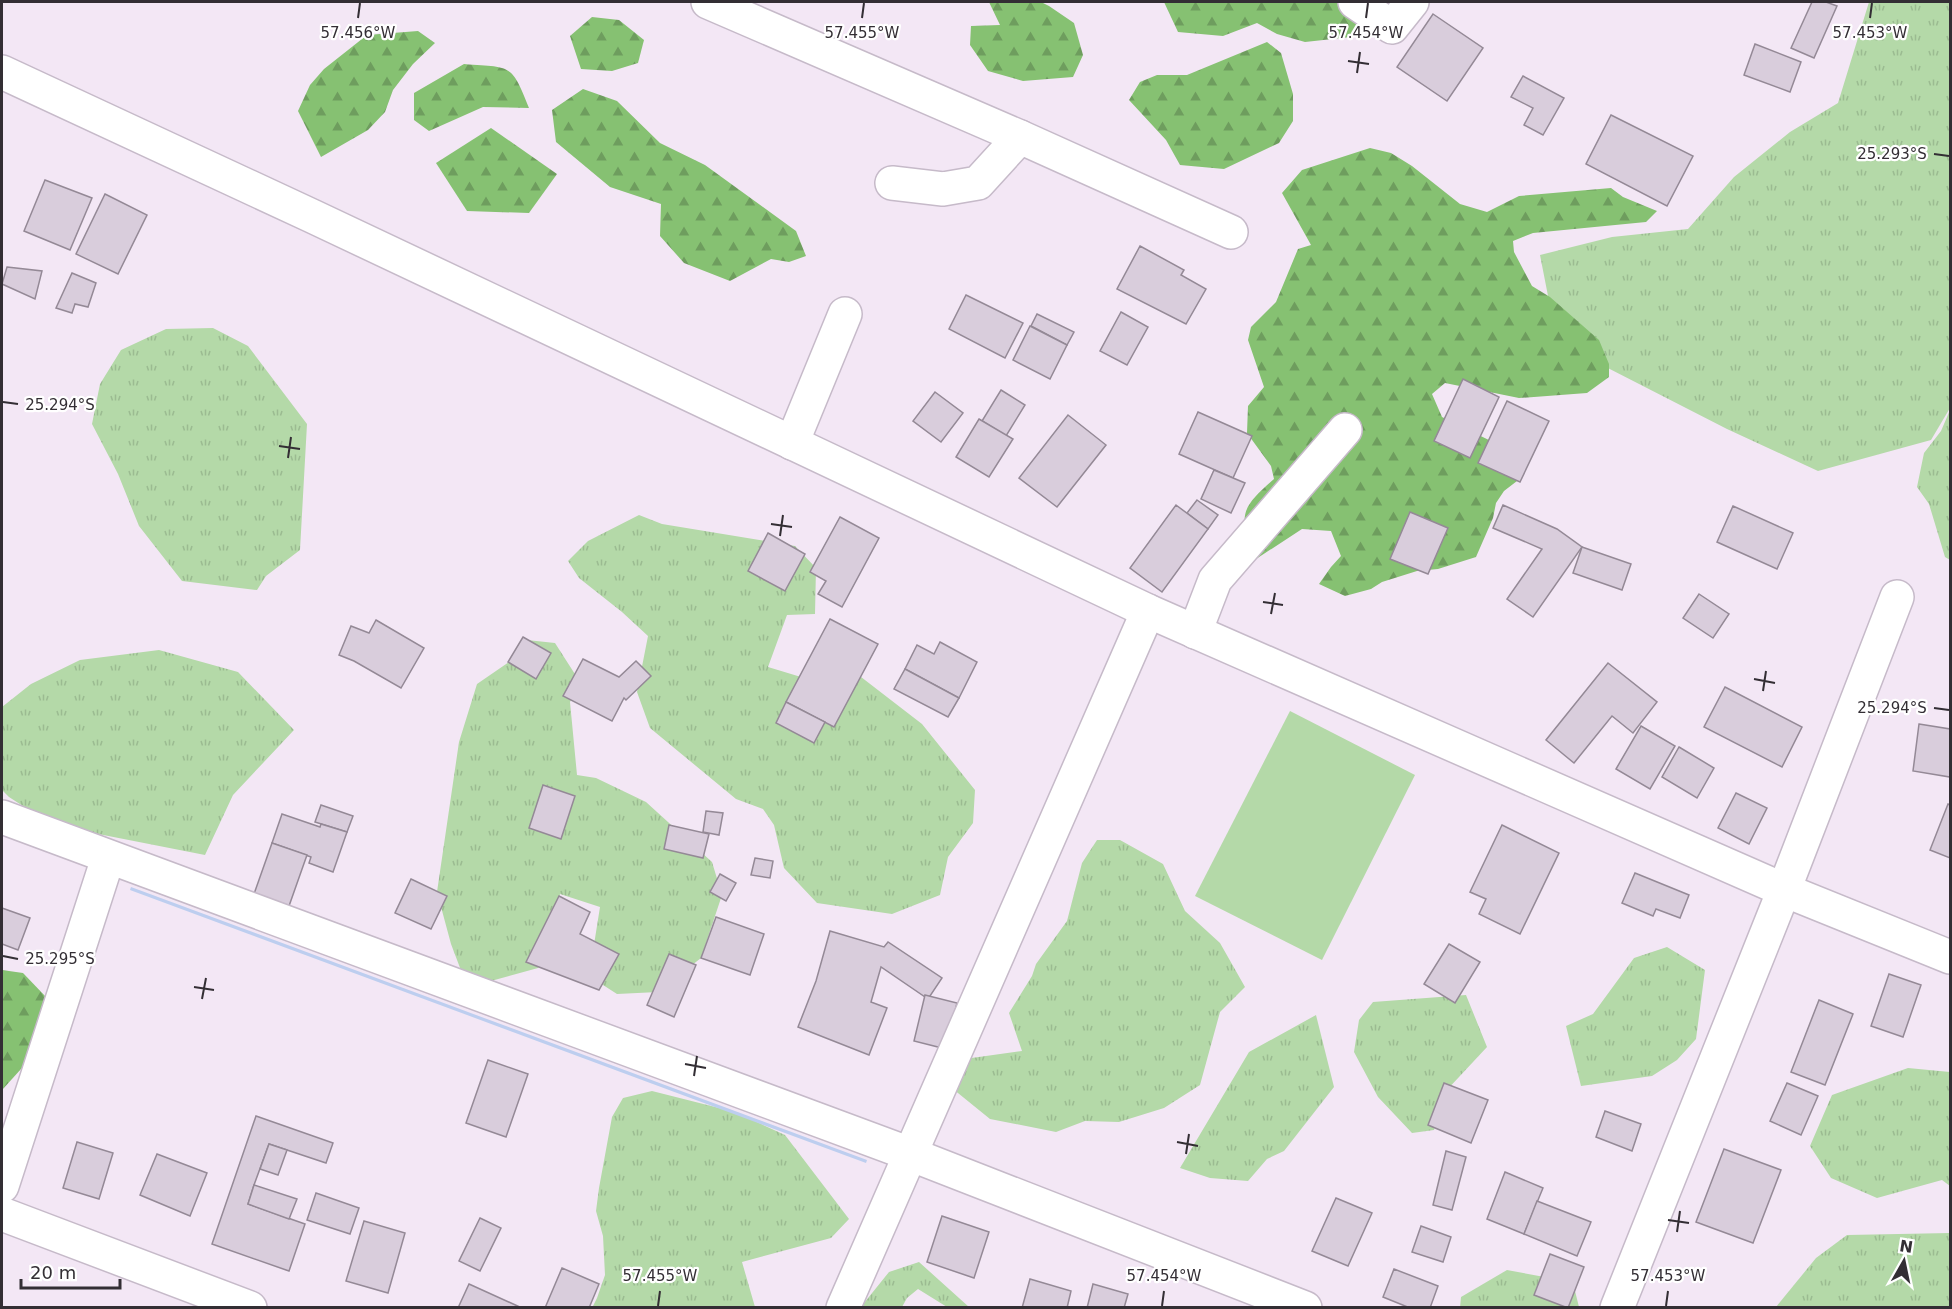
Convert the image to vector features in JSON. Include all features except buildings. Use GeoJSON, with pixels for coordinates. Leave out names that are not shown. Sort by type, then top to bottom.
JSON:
{"type":"FeatureCollection","features":[{"type":"Feature","properties":{"kind":"street"},"geometry":{"type":"LineString","coordinates":[[708,2],[1020,137],[1231,232]]}},
{"type":"Feature","properties":{"kind":"street"},"geometry":{"type":"LineString","coordinates":[[1355,2],[1392,27],[1412,2]]}},
{"type":"Feature","properties":{"kind":"street"},"geometry":{"type":"LineString","coordinates":[[2,72],[1148,611],[1784,890],[1950,957]]}},
{"type":"Feature","properties":{"kind":"street"},"geometry":{"type":"LineString","coordinates":[[892,183],[943,189],[978,183],[1020,137]]}},
{"type":"Feature","properties":{"kind":"street"},"geometry":{"type":"LineString","coordinates":[[792,443],[845,314]]}},
{"type":"Feature","properties":{"kind":"street"},"geometry":{"type":"LineString","coordinates":[[1195,632],[1215,580],[1345,430]]}},
{"type":"Feature","properties":{"kind":"street"},"geometry":{"type":"LineString","coordinates":[[1617,1308],[1784,890],[1897,597]]}},
{"type":"Feature","properties":{"kind":"street"},"geometry":{"type":"LineString","coordinates":[[843,1308],[1148,611]]}},
{"type":"Feature","properties":{"kind":"street"},"geometry":{"type":"LineString","coordinates":[[2,818],[910,1154],[1305,1308]]}},
{"type":"Feature","properties":{"kind":"street"},"geometry":{"type":"LineString","coordinates":[[2,1186],[108,858]]}},
{"type":"Feature","properties":{"kind":"street"},"geometry":{"type":"LineString","coordinates":[[2,1214],[250,1308]]}},
{"type":"Feature","properties":{"kind":"green space"},"geometry":{"type":"Polygon","coordinates":[[[989,2],[1041,2],[1074,23],[1083,55],[1073,77],[1023,81],[988,71],[970,45],[971,26],[1000,25],[989,2]]]}},
{"type":"Feature","properties":{"kind":"green space"},"geometry":{"type":"Polygon","coordinates":[[[1164,2],[1385,2],[1387,10],[1351,37],[1305,42],[1277,34],[1257,23],[1223,36],[1178,32],[1164,2]]]}},
{"type":"Feature","properties":{"kind":"green space"},"geometry":{"type":"Polygon","coordinates":[[[1869,2],[1950,2],[1950,408],[1931,440],[1818,471],[1727,429],[1557,342],[1540,255],[1612,237],[1688,229],[1734,177],[1790,132],[1838,103],[1869,2]]]}},
{"type":"Feature","properties":{"kind":"green space"},"geometry":{"type":"Polygon","coordinates":[[[592,17],[619,20],[644,40],[638,63],[612,71],[581,69],[570,36],[592,17]]]}},
{"type":"Feature","properties":{"kind":"green space"},"geometry":{"type":"Polygon","coordinates":[[[418,31],[435,43],[413,64],[393,90],[385,112],[368,130],[321,157],[298,111],[310,85],[324,69],[367,35],[418,31]]]}},
{"type":"Feature","properties":{"kind":"green space"},"geometry":{"type":"Polygon","coordinates":[[[1267,42],[1281,53],[1293,94],[1293,121],[1279,143],[1224,169],[1180,165],[1166,140],[1129,100],[1140,82],[1157,75],[1187,75],[1267,42]]]}},
{"type":"Feature","properties":{"kind":"green space"},"geometry":{"type":"Polygon","coordinates":[[[464,64],[507,70],[518,82],[529,108],[483,107],[429,131],[414,120],[414,93],[464,64]]]}},
{"type":"Feature","properties":{"kind":"green space"},"geometry":{"type":"Polygon","coordinates":[[[583,89],[617,101],[660,143],[705,165],[796,231],[806,256],[789,262],[771,259],[730,281],[684,263],[660,236],[661,204],[610,187],[556,142],[552,110],[583,89]]]}},
{"type":"Feature","properties":{"kind":"green space"},"geometry":{"type":"Polygon","coordinates":[[[491,128],[557,174],[529,213],[467,211],[436,163],[491,128]]]}},
{"type":"Feature","properties":{"kind":"green space"},"geometry":{"type":"Polygon","coordinates":[[[1370,148],[1391,153],[1412,166],[1460,204],[1487,212],[1519,196],[1611,188],[1623,197],[1657,211],[1646,222],[1533,233],[1513,241],[1514,252],[1532,286],[1550,297],[1599,340],[1609,364],[1609,377],[1587,393],[1519,398],[1445,383],[1432,394],[1442,417],[1499,445],[1522,463],[1517,481],[1504,491],[1496,503],[1493,518],[1476,557],[1438,569],[1417,571],[1382,582],[1371,589],[1345,596],[1319,584],[1341,556],[1331,531],[1302,529],[1253,561],[1246,533],[1245,515],[1253,499],[1274,479],[1271,466],[1247,433],[1248,406],[1264,387],[1248,340],[1251,327],[1276,302],[1298,249],[1311,245],[1282,193],[1302,170],[1370,148]]]}},
{"type":"Feature","properties":{"kind":"green space"},"geometry":{"type":"Polygon","coordinates":[[[213,328],[248,346],[307,424],[300,550],[266,576],[257,590],[182,581],[139,526],[118,474],[92,424],[100,384],[121,350],[166,329],[213,328]]]}},
{"type":"Feature","properties":{"kind":"green space"},"geometry":{"type":"Polygon","coordinates":[[[1950,410],[1950,560],[1945,557],[1929,504],[1917,487],[1924,453],[1941,431],[1950,410]]]}},
{"type":"Feature","properties":{"kind":"green space"},"geometry":{"type":"Polygon","coordinates":[[[639,515],[662,524],[795,546],[816,568],[815,614],[787,615],[768,667],[801,677],[839,660],[922,724],[975,790],[973,823],[948,857],[940,895],[892,914],[817,903],[784,868],[774,825],[763,809],[736,799],[650,728],[637,692],[648,636],[579,578],[568,561],[588,541],[639,515]]]}},
{"type":"Feature","properties":{"kind":"green space"},"geometry":{"type":"Polygon","coordinates":[[[527,640],[555,643],[580,682],[570,702],[577,775],[596,778],[646,802],[712,862],[722,895],[701,958],[658,992],[617,994],[589,976],[600,907],[560,894],[548,957],[538,968],[480,984],[465,981],[451,944],[437,892],[459,742],[477,684],[509,662],[527,640]]]}},
{"type":"Feature","properties":{"kind":"green space"},"geometry":{"type":"Polygon","coordinates":[[[159,650],[238,672],[294,730],[233,795],[205,855],[83,831],[26,808],[2,790],[2,707],[31,684],[80,660],[159,650]]]}},
{"type":"Feature","properties":{"kind":"green space"},"geometry":{"type":"Polygon","coordinates":[[[1290,711],[1415,775],[1322,960],[1195,896],[1290,711]]]}},
{"type":"Feature","properties":{"kind":"green space"},"geometry":{"type":"Polygon","coordinates":[[[1097,840],[1120,840],[1163,864],[1185,911],[1220,943],[1245,987],[1220,1012],[1200,1085],[1164,1108],[1119,1122],[1085,1121],[1056,1132],[990,1119],[953,1089],[943,1062],[1022,1051],[1009,1013],[1032,976],[1036,964],[1067,921],[1082,863],[1097,840]]]}},
{"type":"Feature","properties":{"kind":"green space"},"geometry":{"type":"Polygon","coordinates":[[[1667,947],[1705,970],[1696,1039],[1677,1060],[1652,1076],[1581,1086],[1566,1026],[1593,1014],[1634,958],[1667,947]]]}},
{"type":"Feature","properties":{"kind":"green space"},"geometry":{"type":"Polygon","coordinates":[[[2,970],[23,973],[46,997],[31,1058],[2,1090],[2,970]]]}},
{"type":"Feature","properties":{"kind":"green space"},"geometry":{"type":"Polygon","coordinates":[[[1466,995],[1487,1047],[1445,1092],[1434,1130],[1412,1133],[1378,1097],[1354,1052],[1359,1020],[1373,1002],[1466,995]]]}},
{"type":"Feature","properties":{"kind":"green space"},"geometry":{"type":"Polygon","coordinates":[[[1316,1015],[1334,1087],[1284,1151],[1267,1159],[1248,1181],[1210,1178],[1180,1168],[1249,1052],[1316,1015]]]}},
{"type":"Feature","properties":{"kind":"green space"},"geometry":{"type":"Polygon","coordinates":[[[1908,1068],[1950,1072],[1950,1186],[1942,1180],[1877,1198],[1831,1178],[1810,1146],[1832,1095],[1908,1068]]]}},
{"type":"Feature","properties":{"kind":"green space"},"geometry":{"type":"Polygon","coordinates":[[[652,1091],[735,1112],[785,1135],[849,1219],[831,1238],[742,1262],[755,1307],[592,1308],[605,1275],[603,1236],[596,1211],[612,1117],[623,1098],[652,1091]]]}},
{"type":"Feature","properties":{"kind":"green space"},"geometry":{"type":"Polygon","coordinates":[[[1950,1233],[1950,1307],[1776,1307],[1816,1258],[1847,1235],[1950,1233]]]}},
{"type":"Feature","properties":{"kind":"green space"},"geometry":{"type":"Polygon","coordinates":[[[919,1262],[969,1307],[947,1307],[918,1289],[907,1298],[902,1307],[860,1308],[889,1272],[919,1262]]]}},
{"type":"Feature","properties":{"kind":"green space"},"geometry":{"type":"Polygon","coordinates":[[[1507,1270],[1550,1278],[1575,1291],[1579,1307],[1460,1308],[1461,1297],[1507,1270]]]}},
{"type":"Feature","properties":{"kind":"water"},"geometry":{"type":"Polygon","coordinates":[[[131,887],[867,1160],[866,1163],[130,890],[131,887]]]}}]}
